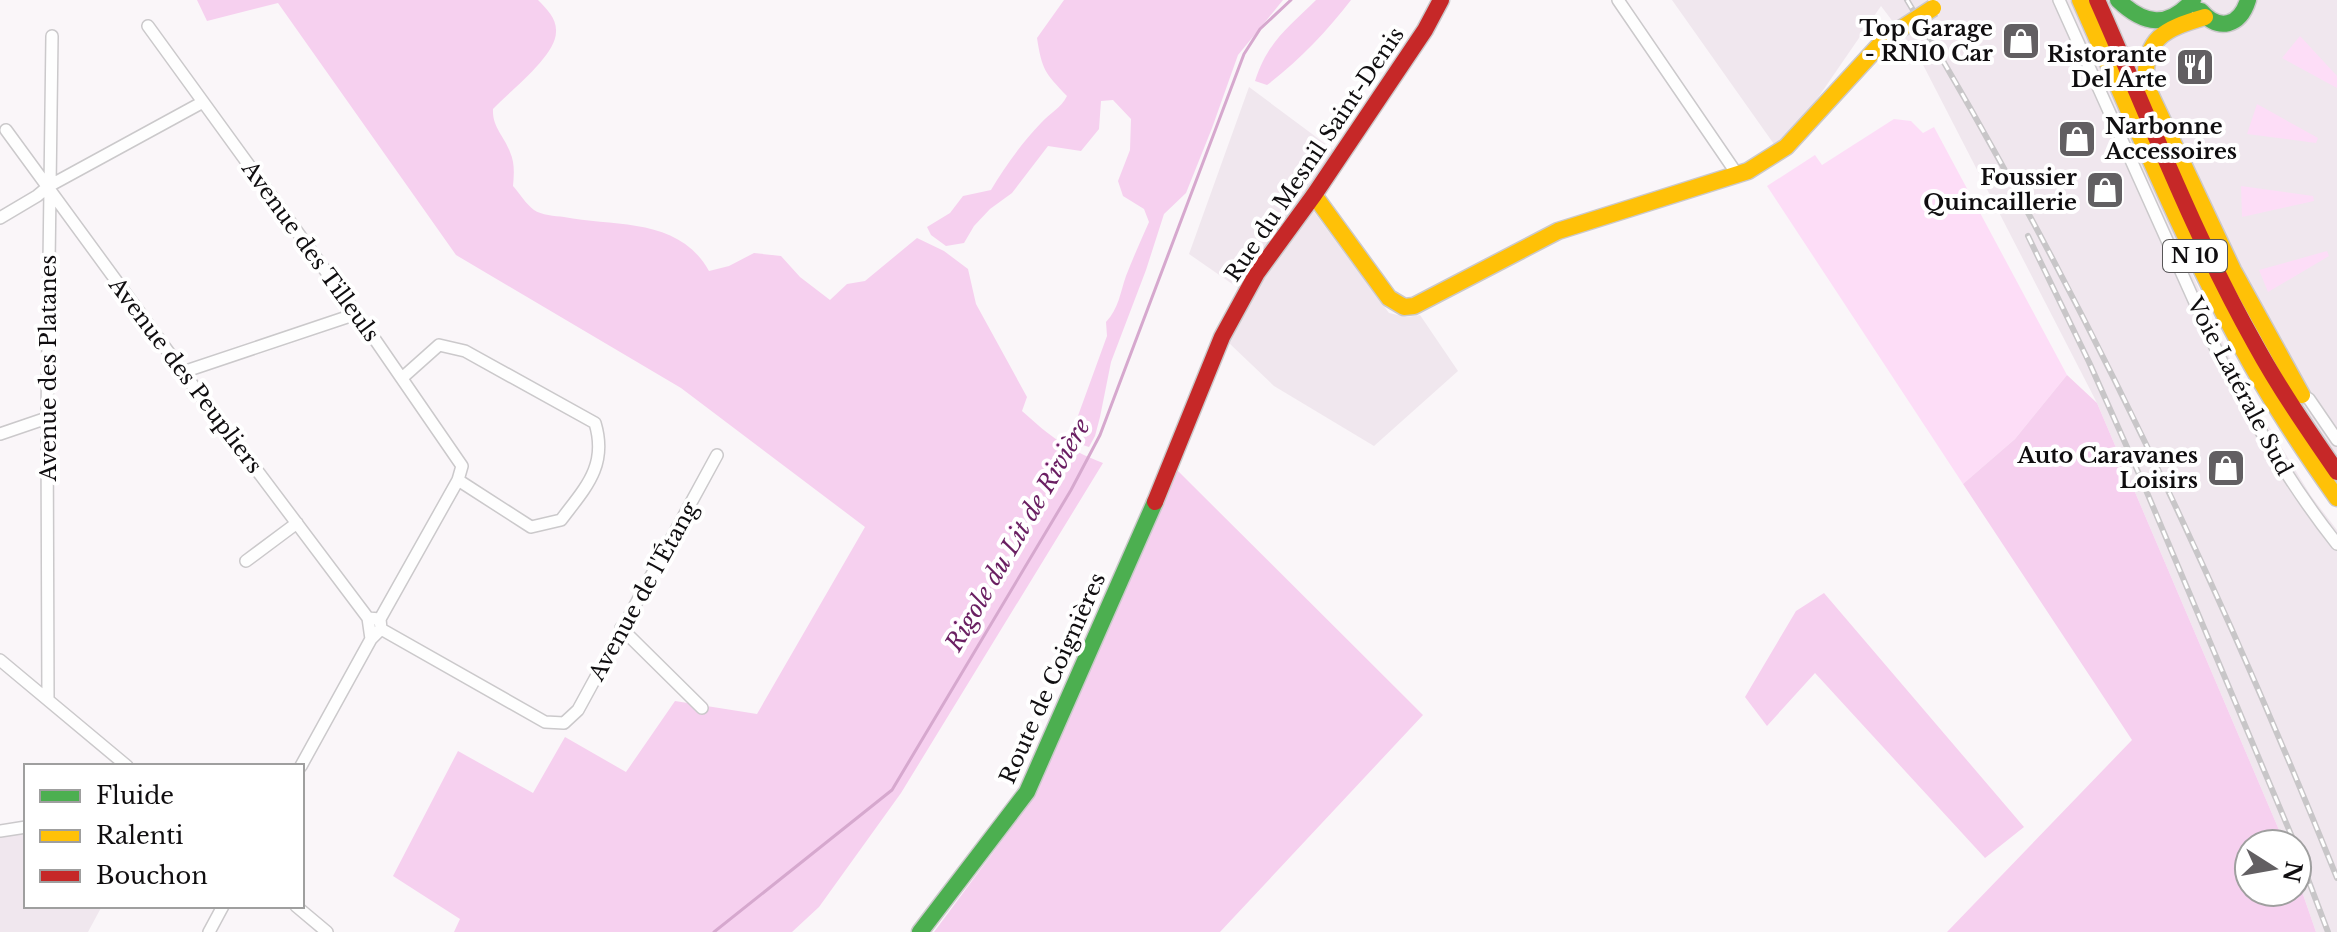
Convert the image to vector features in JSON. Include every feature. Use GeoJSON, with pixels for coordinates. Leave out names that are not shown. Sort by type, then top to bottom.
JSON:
{"type":"FeatureCollection","features":[{"type":"Feature","properties":{"kind":"street","name":"Rue du Mesnil Saint-Denis"},"geometry":{"type":"LineString","coordinates":[[1151,511],[1222,337],[1257,273],[1314,195],[1425,30],[1441,0]]}},
{"type":"Feature","properties":{"kind":"street"},"geometry":{"type":"LineString","coordinates":[[1618,0],[1737,174]]}},
{"type":"Feature","properties":{"kind":"street","name":"Voie Latérale Sud"},"geometry":{"type":"LineString","coordinates":[[2059,0],[2219,356],[2305,503],[2337,544]]}},
{"type":"Feature","properties":{"kind":"street","name":"N 10"},"geometry":{"type":"LineString","coordinates":[[2080,0],[2229,325],[2257,375],[2337,498]]}},
{"type":"Feature","properties":{"kind":"street","name":"N 10"},"geometry":{"type":"LineString","coordinates":[[2097,0],[2244,324],[2280,386],[2337,472]]}},
{"type":"Feature","properties":{"kind":"street"},"geometry":{"type":"LineString","coordinates":[[2115,0],[2134,16],[2159,22],[2173,17],[2196,0],[2205,17],[2221,25],[2234,22],[2245,13],[2248,0]]}},
{"type":"Feature","properties":{"kind":"street"},"geometry":{"type":"LineString","coordinates":[[2115,0],[2116,11],[2123,19],[2158,34]]}},
{"type":"Feature","properties":{"kind":"street"},"geometry":{"type":"LineString","coordinates":[[1314,195],[1389,298],[1404,307],[1414,306],[1558,231],[1748,171],[1786,147],[1885,39],[1940,4]]}},
{"type":"Feature","properties":{"kind":"street"},"geometry":{"type":"LineString","coordinates":[[2205,17],[2158,34],[2147,50],[2144,69],[2146,85],[2239,281],[2304,402],[2337,452]]}},
{"type":"Feature","properties":{"kind":"street","name":"Avenue des Tilleuls"},"geometry":{"type":"LineString","coordinates":[[148,26],[459,458],[462,466],[458,480]]}},
{"type":"Feature","properties":{"kind":"street","name":"Avenue des Platanes"},"geometry":{"type":"LineString","coordinates":[[48,700],[47,418],[52,36]]}},
{"type":"Feature","properties":{"kind":"street"},"geometry":{"type":"LineString","coordinates":[[0,218],[49,186],[203,102]]}},
{"type":"Feature","properties":{"kind":"street","name":"Avenue des Peupliers"},"geometry":{"type":"LineString","coordinates":[[6,130],[183,372],[297,523],[377,622]]}},
{"type":"Feature","properties":{"kind":"street"},"geometry":{"type":"LineString","coordinates":[[183,372],[356,314]]}},
{"type":"Feature","properties":{"kind":"street"},"geometry":{"type":"LineString","coordinates":[[302,764],[371,639],[377,622],[458,480],[531,527],[561,520],[594,477],[600,440],[595,423],[465,351],[439,345],[402,378]]}},
{"type":"Feature","properties":{"kind":"street"},"geometry":{"type":"LineString","coordinates":[[2302,395],[2309,399],[2337,440]]}},
{"type":"Feature","properties":{"kind":"street"},"geometry":{"type":"LineString","coordinates":[[0,434],[47,418]]}},
{"type":"Feature","properties":{"kind":"street","name":"Avenue de l'Étang"},"geometry":{"type":"LineString","coordinates":[[377,622],[545,722],[564,723],[578,710],[717,455]]}},
{"type":"Feature","properties":{"kind":"street","name":"Route de Coignières"},"geometry":{"type":"LineString","coordinates":[[920,932],[1027,792],[1151,511]]}},
{"type":"Feature","properties":{"kind":"street"},"geometry":{"type":"LineString","coordinates":[[246,561],[297,523]]}},
{"type":"Feature","properties":{"kind":"street"},"geometry":{"type":"LineString","coordinates":[[621,628],[702,708]]}},
{"type":"Feature","properties":{"kind":"street"},"geometry":{"type":"LineString","coordinates":[[0,660],[125,764]]}},
{"type":"Feature","properties":{"kind":"street"},"geometry":{"type":"LineString","coordinates":[[0,831],[24,827]]}},
{"type":"Feature","properties":{"kind":"street"},"geometry":{"type":"LineString","coordinates":[[209,932],[222,908]]}},
{"type":"Feature","properties":{"kind":"street"},"geometry":{"type":"LineString","coordinates":[[298,908],[327,932]]}},
{"type":"Feature","properties":{"kind":"shaded area"},"geometry":{"type":"Polygon","coordinates":[[[197,0],[538,0],[555,23],[554,41],[541,62],[493,109],[496,126],[513,160],[513,186],[534,210],[548,215],[625,224],[664,233],[681,241],[709,271],[729,266],[754,253],[781,256],[800,277],[830,300],[847,284],[865,281],[917,238],[944,251],[968,269],[976,304],[1027,397],[1022,411],[1060,442],[1103,463],[901,793],[819,907],[792,932],[454,932],[460,919],[393,876],[458,751],[533,793],[565,737],[626,772],[675,701],[757,714],[865,527],[681,388],[456,255],[278,3],[207,21],[197,0]]]}},
{"type":"Feature","properties":{"kind":"shaded area"},"geometry":{"type":"Polygon","coordinates":[[[1064,0],[1283,0],[1238,55],[1186,193],[1164,214],[1111,362],[1100,417],[1089,447],[1076,443],[1071,435],[1107,336],[1106,322],[1116,306],[1149,222],[1144,209],[1123,196],[1118,181],[1130,150],[1131,119],[1113,100],[1101,101],[1099,129],[1081,151],[1048,146],[1012,193],[974,226],[964,243],[946,246],[931,235],[927,227],[950,213],[963,196],[991,190],[1027,139],[1065,100],[1067,96],[1043,64],[1037,38],[1064,0]]]}},
{"type":"Feature","properties":{"kind":"shaded area"},"geometry":{"type":"Polygon","coordinates":[[[1316,0],[1351,0],[1312,45],[1279,76],[1267,85],[1255,81],[1273,45],[1316,0]]]}},
{"type":"Feature","properties":{"kind":"shaded area"},"geometry":{"type":"Polygon","coordinates":[[[1672,0],[2070,0],[2236,372],[2311,496],[2337,530],[2337,932],[2316,932],[2308,908],[2313,908],[2313,828],[2278,828],[2097,403],[1918,55],[1881,6],[1793,134],[1776,147],[1672,0]]]}},
{"type":"Feature","properties":{"kind":"shaded area"},"geometry":{"type":"Polygon","coordinates":[[[2103,0],[2337,0],[2337,462],[2317,434],[2239,299],[2103,0]]]}},
{"type":"Feature","properties":{"kind":"shaded area"},"geometry":{"type":"Polygon","coordinates":[[[2300,36],[2337,76],[2337,88],[2282,58],[2300,36]]]}},
{"type":"Feature","properties":{"kind":"shaded area"},"geometry":{"type":"Polygon","coordinates":[[[1249,87],[1335,151],[1303,197],[1389,313],[1407,317],[1420,315],[1458,371],[1374,446],[1274,386],[1229,343],[1251,297],[1189,254],[1249,87]]]}},
{"type":"Feature","properties":{"kind":"shaded area"},"geometry":{"type":"Polygon","coordinates":[[[2257,104],[2318,138],[2316,143],[2247,134],[2257,104]]]}},
{"type":"Feature","properties":{"kind":"shaded area"},"geometry":{"type":"Polygon","coordinates":[[[1894,119],[1911,121],[1923,133],[1934,127],[2067,375],[2015,439],[1963,484],[1767,186],[1815,155],[1822,165],[1894,119]]]}},
{"type":"Feature","properties":{"kind":"shaded area"},"geometry":{"type":"Polygon","coordinates":[[[2241,186],[2313,196],[2314,201],[2242,217],[2241,186]]]}},
{"type":"Feature","properties":{"kind":"shaded area"},"geometry":{"type":"Polygon","coordinates":[[[2327,251],[2329,256],[2268,292],[2259,270],[2327,251]]]}},
{"type":"Feature","properties":{"kind":"shaded area"},"geometry":{"type":"Polygon","coordinates":[[[2067,375],[2097,403],[2278,828],[2233,828],[2233,908],[2308,908],[2316,932],[1947,932],[2132,740],[1963,484],[2015,439],[2067,375]]]}},
{"type":"Feature","properties":{"kind":"shaded area"},"geometry":{"type":"Polygon","coordinates":[[[1176,469],[1423,715],[1220,932],[934,932],[1032,800],[1176,469]]]}},
{"type":"Feature","properties":{"kind":"shaded area"},"geometry":{"type":"Polygon","coordinates":[[[1824,593],[2024,827],[1985,858],[1815,673],[1767,726],[1745,697],[1796,611],[1824,593]]]}},
{"type":"Feature","properties":{"kind":"shaded area"},"geometry":{"type":"Polygon","coordinates":[[[24,827],[24,908],[101,908],[88,932],[0,932],[0,831],[24,827]]]}},
{"type":"Feature","properties":{"kind":"waterway","name":"Rigole du Lit de Rivière"},"geometry":{"type":"LineString","coordinates":[[714,932],[892,790],[1071,490],[1100,435],[1244,54],[1260,29],[1291,0]]}},
{"type":"Feature","properties":{"kind":"railway"},"geometry":{"type":"LineString","coordinates":[[1907,0],[2028,212],[2139,430],[2242,652],[2337,878]]}},
{"type":"Feature","properties":{"kind":"railway"},"geometry":{"type":"LineString","coordinates":[[2028,236],[2143,483],[2288,828]]}},
{"type":"Feature","properties":{"kind":"railway"},"geometry":{"type":"LineString","coordinates":[[2313,892],[2328,932]]}},
{"type":"Feature","properties":{"kind":"traffic: fast"},"geometry":{"type":"LineString","coordinates":[[2118,0],[2137,15],[2156,20],[2174,16],[2193,0]]}},
{"type":"Feature","properties":{"kind":"traffic: fast"},"geometry":{"type":"LineString","coordinates":[[2201,11],[2215,22],[2228,23],[2240,16],[2248,0]]}},
{"type":"Feature","properties":{"kind":"traffic: fast"},"geometry":{"type":"LineString","coordinates":[[920,932],[1027,792],[1155,502]]}},
{"type":"Feature","properties":{"kind":"traffic: slow"},"geometry":{"type":"LineString","coordinates":[[2080,0],[2210,288],[2269,395],[2337,498]]}},
{"type":"Feature","properties":{"kind":"traffic: slow"},"geometry":{"type":"LineString","coordinates":[[1885,39],[1933,8]]}},
{"type":"Feature","properties":{"kind":"traffic: slow"},"geometry":{"type":"LineString","coordinates":[[2205,17],[2178,26],[2159,38],[2148,56],[2146,85],[2233,270],[2302,395]]}},
{"type":"Feature","properties":{"kind":"traffic: slow"},"geometry":{"type":"LineString","coordinates":[[1314,195],[1389,298],[1404,307],[1414,306],[1558,231],[1748,171],[1786,147],[1885,39]]}},
{"type":"Feature","properties":{"kind":"traffic: jam"},"geometry":{"type":"LineString","coordinates":[[1155,502],[1222,337],[1257,273],[1314,195],[1425,30],[1441,0]]}},
{"type":"Feature","properties":{"kind":"traffic: jam"},"geometry":{"type":"LineString","coordinates":[[2097,0],[2191,217],[2233,302],[2274,377],[2337,472]]}},
{"type":"Feature","properties":{"kind":"place","name":"Top Garage - RN10 Car"},"geometry":{"type":"Point","coordinates":[2021,41]}},
{"type":"Feature","properties":{"kind":"place","name":"Ristorante Del Arte"},"geometry":{"type":"Point","coordinates":[2195,67]}},
{"type":"Feature","properties":{"kind":"place","name":"Narbonne Accessoires"},"geometry":{"type":"Point","coordinates":[2077,139]}},
{"type":"Feature","properties":{"kind":"place","name":"Foussier Quincaillerie"},"geometry":{"type":"Point","coordinates":[2105,190]}},
{"type":"Feature","properties":{"kind":"place","name":"Auto Caravanes Loisirs"},"geometry":{"type":"Point","coordinates":[2226,468]}}]}
